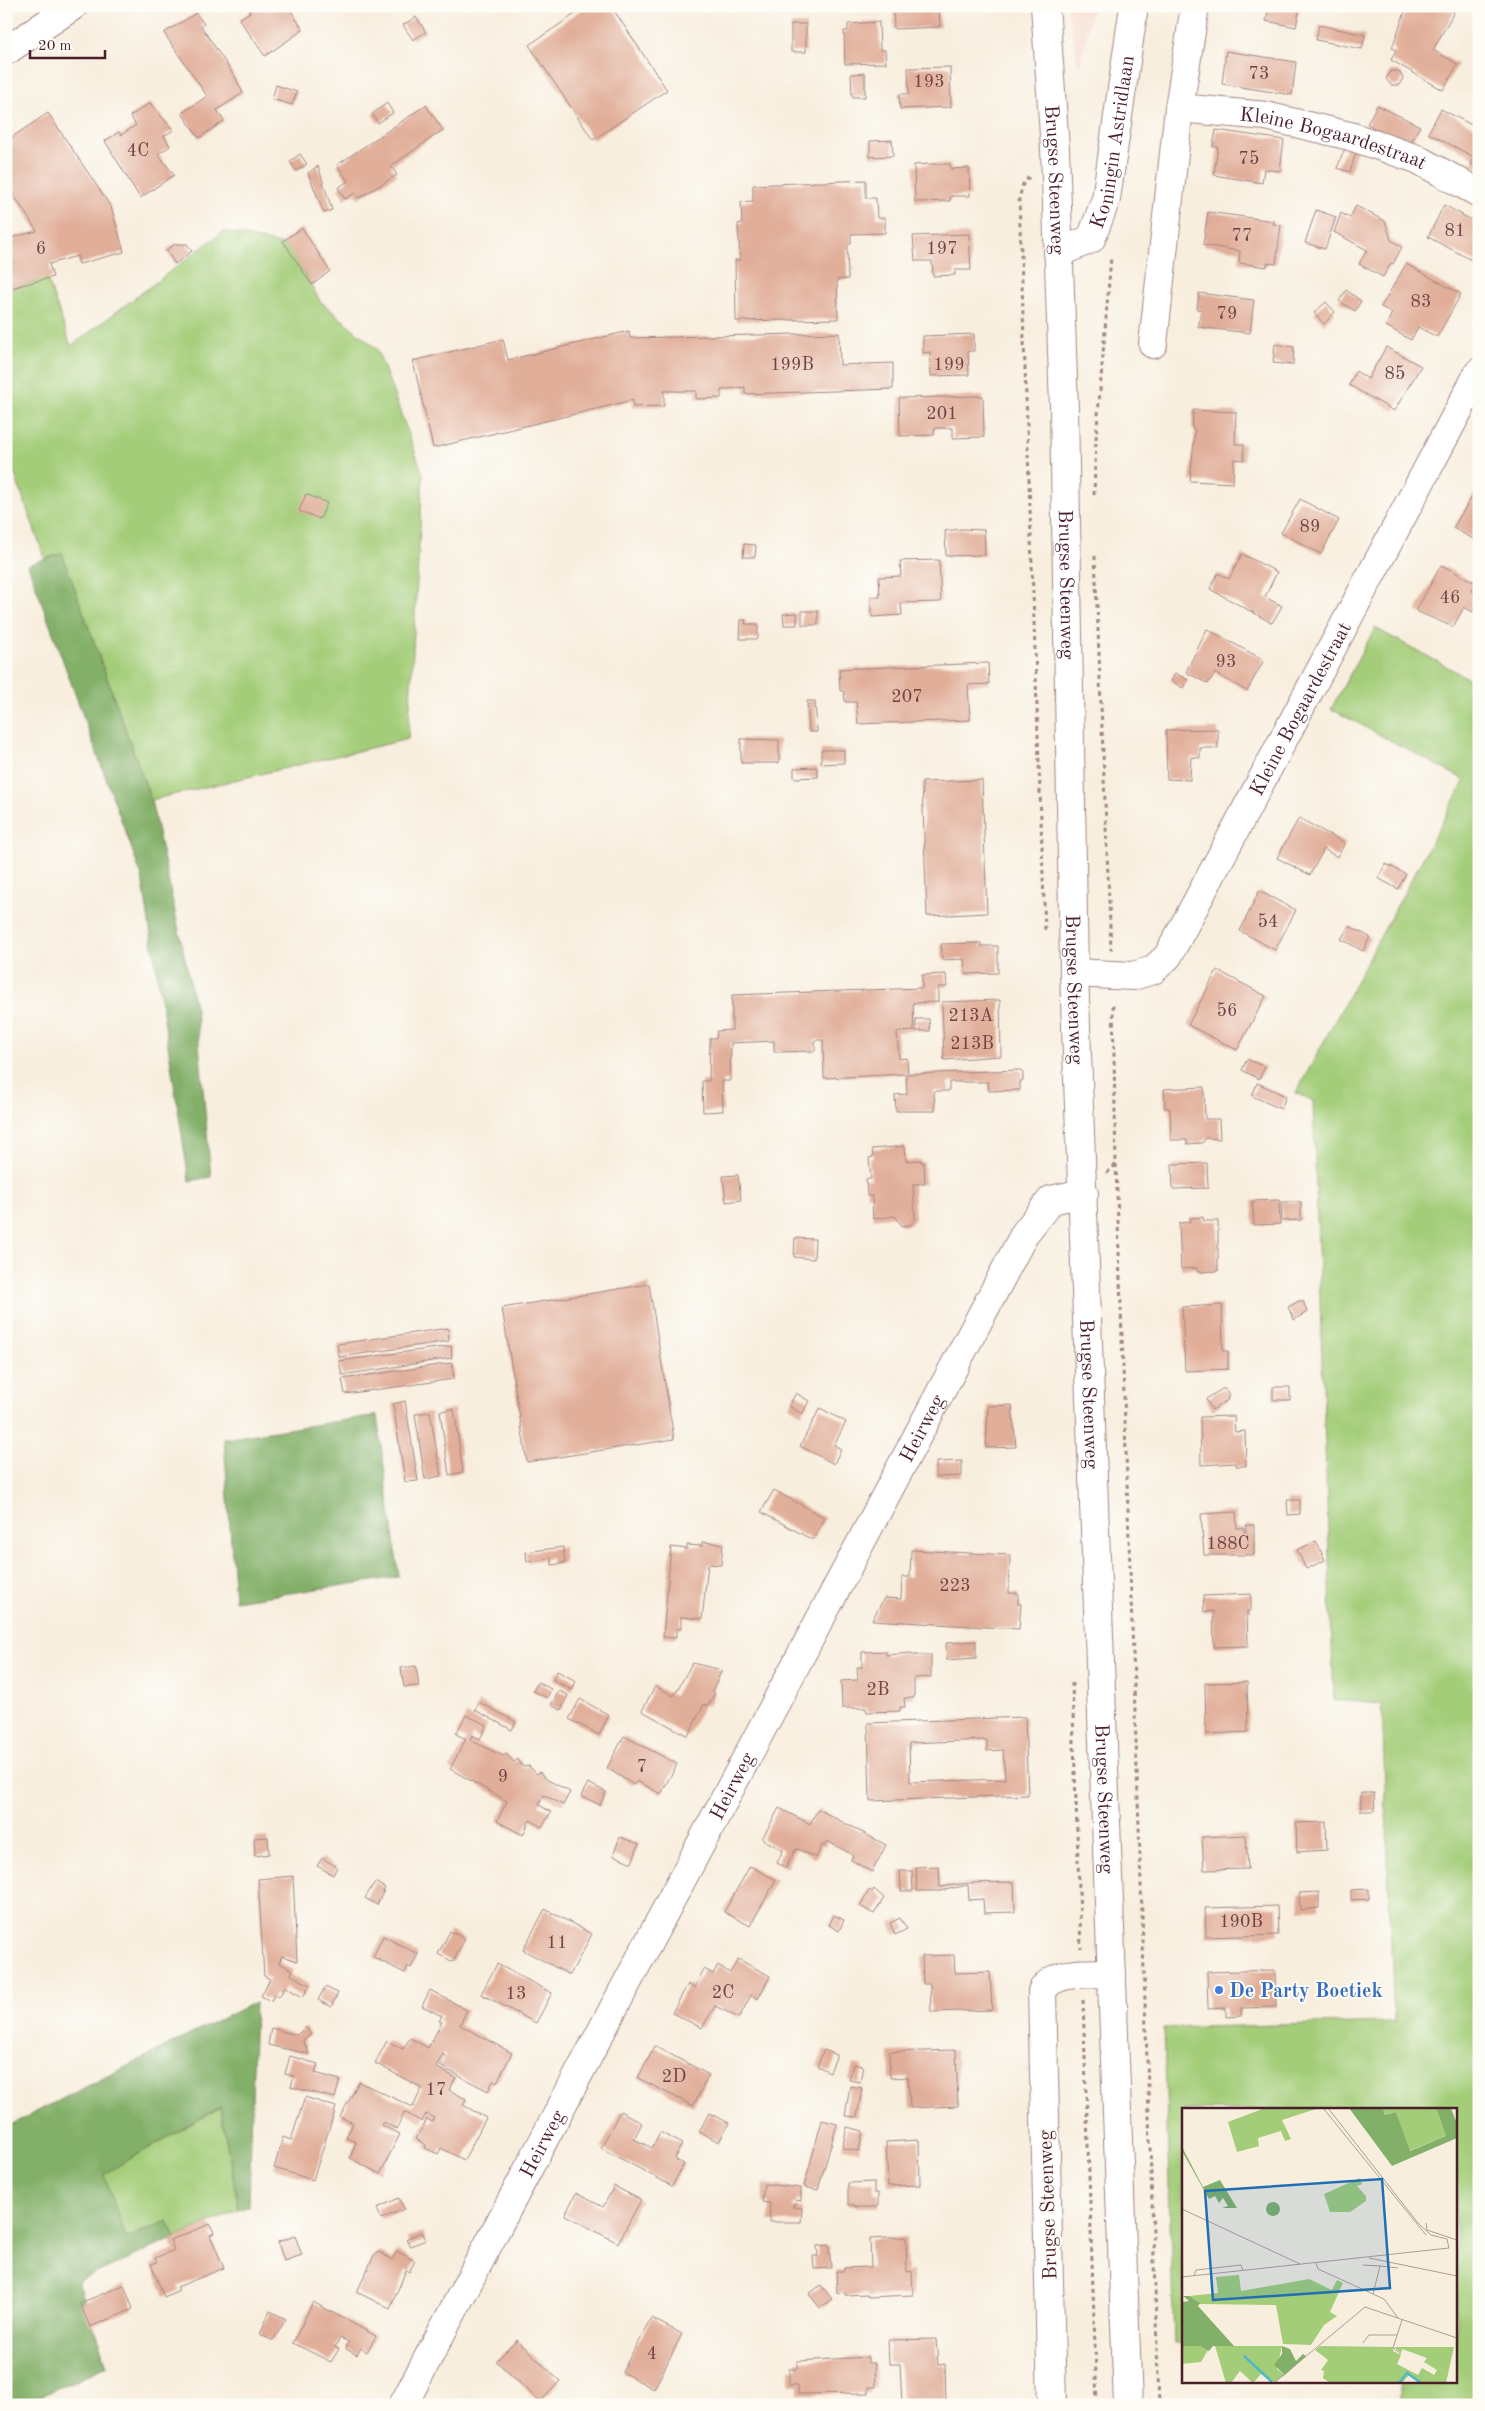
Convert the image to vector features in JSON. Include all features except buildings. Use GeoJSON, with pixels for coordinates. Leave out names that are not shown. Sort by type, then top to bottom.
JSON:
{"type":"FeatureCollection","features":[{"type":"Feature","properties":{"kind":"street"},"geometry":{"type":"LineString","coordinates":[[6,51],[73,6]]}},
{"type":"Feature","properties":{"kind":"street","name":"Brugse Steenweg"},"geometry":{"type":"LineString","coordinates":[[1044,6],[1055,149],[1064,418],[1074,973],[1084,1193],[1128,2405]]}},
{"type":"Feature","properties":{"kind":"street","name":"Koningin Astridlaan"},"geometry":{"type":"LineString","coordinates":[[1058,253],[1091,239],[1106,199],[1134,6]]}},
{"type":"Feature","properties":{"kind":"street"},"geometry":{"type":"LineString","coordinates":[[1152,344],[1179,108],[1195,6]]}},
{"type":"Feature","properties":{"kind":"street","name":"Kleine Bogaardestraat"},"geometry":{"type":"LineString","coordinates":[[1179,108],[1266,116],[1350,136],[1417,159],[1479,193]]}},
{"type":"Feature","properties":{"kind":"street","name":"Kleine Bogaardestraat"},"geometry":{"type":"LineString","coordinates":[[1074,973],[1133,976],[1153,970],[1168,956],[1479,372]]}},
{"type":"Feature","properties":{"kind":"street","name":"Heirweg"},"geometry":{"type":"LineString","coordinates":[[404,2405],[1025,1233],[1051,1200],[1084,1193]]}},
{"type":"Feature","properties":{"kind":"street","name":"Brugse Steenweg"},"geometry":{"type":"LineString","coordinates":[[1052,2405],[1042,1991],[1048,1982],[1058,1977],[1112,1973]]}},
{"type":"Feature","properties":{"kind":"path"},"geometry":{"type":"LineString","coordinates":[[1045,933],[1019,199],[1023,184],[1055,149]]}},
{"type":"Feature","properties":{"kind":"path"},"geometry":{"type":"LineString","coordinates":[[1094,505],[1096,439],[1112,247]]}},
{"type":"Feature","properties":{"kind":"path"},"geometry":{"type":"LineString","coordinates":[[1095,554],[1112,976],[1116,1164],[1159,2405]]}},
{"type":"Feature","properties":{"kind":"path"},"geometry":{"type":"LineString","coordinates":[[1084,1193],[1116,1164]]}},
{"type":"Feature","properties":{"kind":"path"},"geometry":{"type":"LineString","coordinates":[[1072,1679],[1097,2405]]}},
{"type":"Feature","properties":{"kind":"shaded area"},"geometry":{"type":"Polygon","coordinates":[[[1067,6],[1093,6],[1079,69],[1067,6]]]}},
{"type":"Feature","properties":{"kind":"green space"},"geometry":{"type":"Polygon","coordinates":[[[224,231],[289,246],[320,301],[377,349],[423,474],[408,739],[151,800],[62,554],[45,559],[6,450],[6,290],[47,278],[71,346],[224,231]]]}},
{"type":"Feature","properties":{"kind":"green space"},"geometry":{"type":"Polygon","coordinates":[[[62,553],[151,800],[196,1010],[211,1177],[189,1181],[142,877],[28,565],[62,553]]]}},
{"type":"Feature","properties":{"kind":"green space"},"geometry":{"type":"Polygon","coordinates":[[[1375,628],[1479,684],[1479,2405],[1400,2405],[1400,2384],[1458,2384],[1458,2108],[1182,2108],[1182,2343],[1174,2343],[1164,2028],[1394,2022],[1382,1704],[1334,1700],[1313,1101],[1296,1093],[1465,780],[1331,709],[1375,628]]]}},
{"type":"Feature","properties":{"kind":"green space"},"geometry":{"type":"Polygon","coordinates":[[[377,1415],[399,1577],[235,1601],[224,1439],[377,1415]]]}},
{"type":"Feature","properties":{"kind":"green space"},"geometry":{"type":"Polygon","coordinates":[[[255,2002],[249,2206],[239,2210],[220,2107],[104,2174],[126,2238],[168,2221],[175,2238],[78,2281],[107,2366],[21,2405],[6,2405],[6,2127],[255,2002]]]}},
{"type":"Feature","properties":{"kind":"green space"},"geometry":{"type":"Polygon","coordinates":[[[221,2107],[239,2210],[175,2238],[168,2221],[126,2238],[103,2174],[221,2107]]]}},
{"type":"Feature","properties":{"kind":"place","name":"De Party Boetiek"},"geometry":{"type":"Point","coordinates":[1219,1990]}}]}
